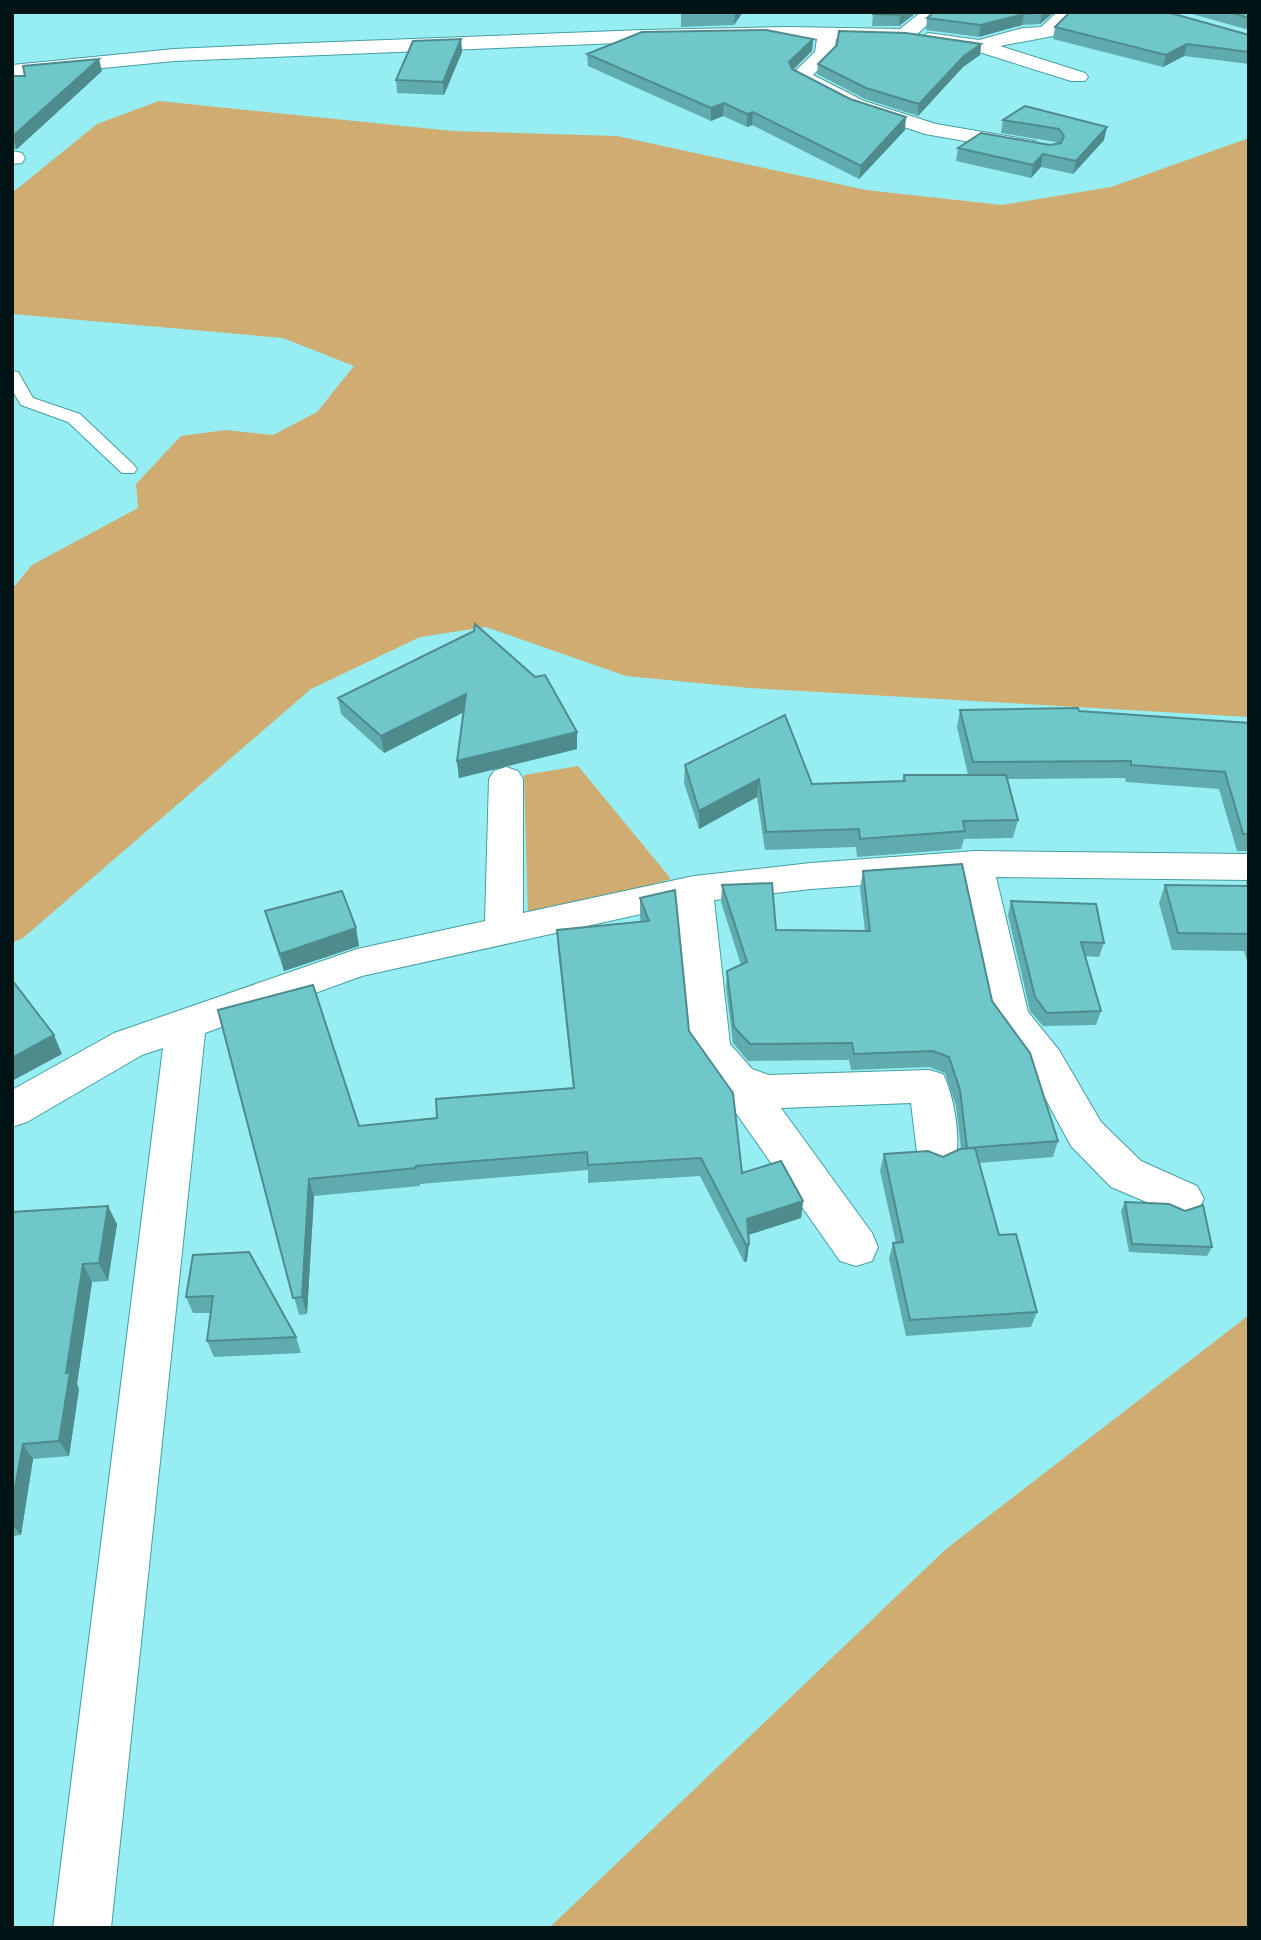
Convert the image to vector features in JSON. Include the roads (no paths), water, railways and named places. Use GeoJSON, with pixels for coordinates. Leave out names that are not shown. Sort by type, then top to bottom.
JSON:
{"type":"FeatureCollection","features":[{"type":"Feature","properties":{"kind":"street"},"geometry":{"type":"LineString","coordinates":[[905,35],[932,12]]}},
{"type":"Feature","properties":{"kind":"street"},"geometry":{"type":"LineString","coordinates":[[979,46],[1023,34],[1046,32],[1068,12]]}},
{"type":"Feature","properties":{"kind":"street"},"geometry":{"type":"LineString","coordinates":[[828,34],[824,54],[800,76],[857,105],[932,130],[1048,150]]}},
{"type":"Feature","properties":{"kind":"street"},"geometry":{"type":"LineString","coordinates":[[12,93],[16,87],[14,70],[174,54],[643,36],[905,35],[979,46],[1078,77]]}},
{"type":"Feature","properties":{"kind":"street"},"geometry":{"type":"LineString","coordinates":[[504,931],[506,779]]}},
{"type":"Feature","properties":{"kind":"street"},"geometry":{"type":"LineString","coordinates":[[12,1110],[128,1044],[357,963],[694,889],[811,876],[975,864],[1249,867]]}},
{"type":"Feature","properties":{"kind":"street"},"geometry":{"type":"LineString","coordinates":[[975,864],[1010,1017],[1045,1061],[1086,1134],[1126,1174],[1182,1199]]}},
{"type":"Feature","properties":{"kind":"street"},"geometry":{"type":"LineString","coordinates":[[694,889],[711,1049],[738,1081],[856,1247]]}},
{"type":"Feature","properties":{"kind":"street"},"geometry":{"type":"LineString","coordinates":[[82,1928],[186,1024]]}},
{"type":"Feature","properties":{"kind":"street"},"geometry":{"type":"LineString","coordinates":[[738,1081],[768,1092],[929,1086],[938,1153]]}},
{"type":"Feature","properties":{"kind":"lane"},"geometry":{"type":"LineString","coordinates":[[12,376],[27,401],[74,418],[128,469]]}}]}
